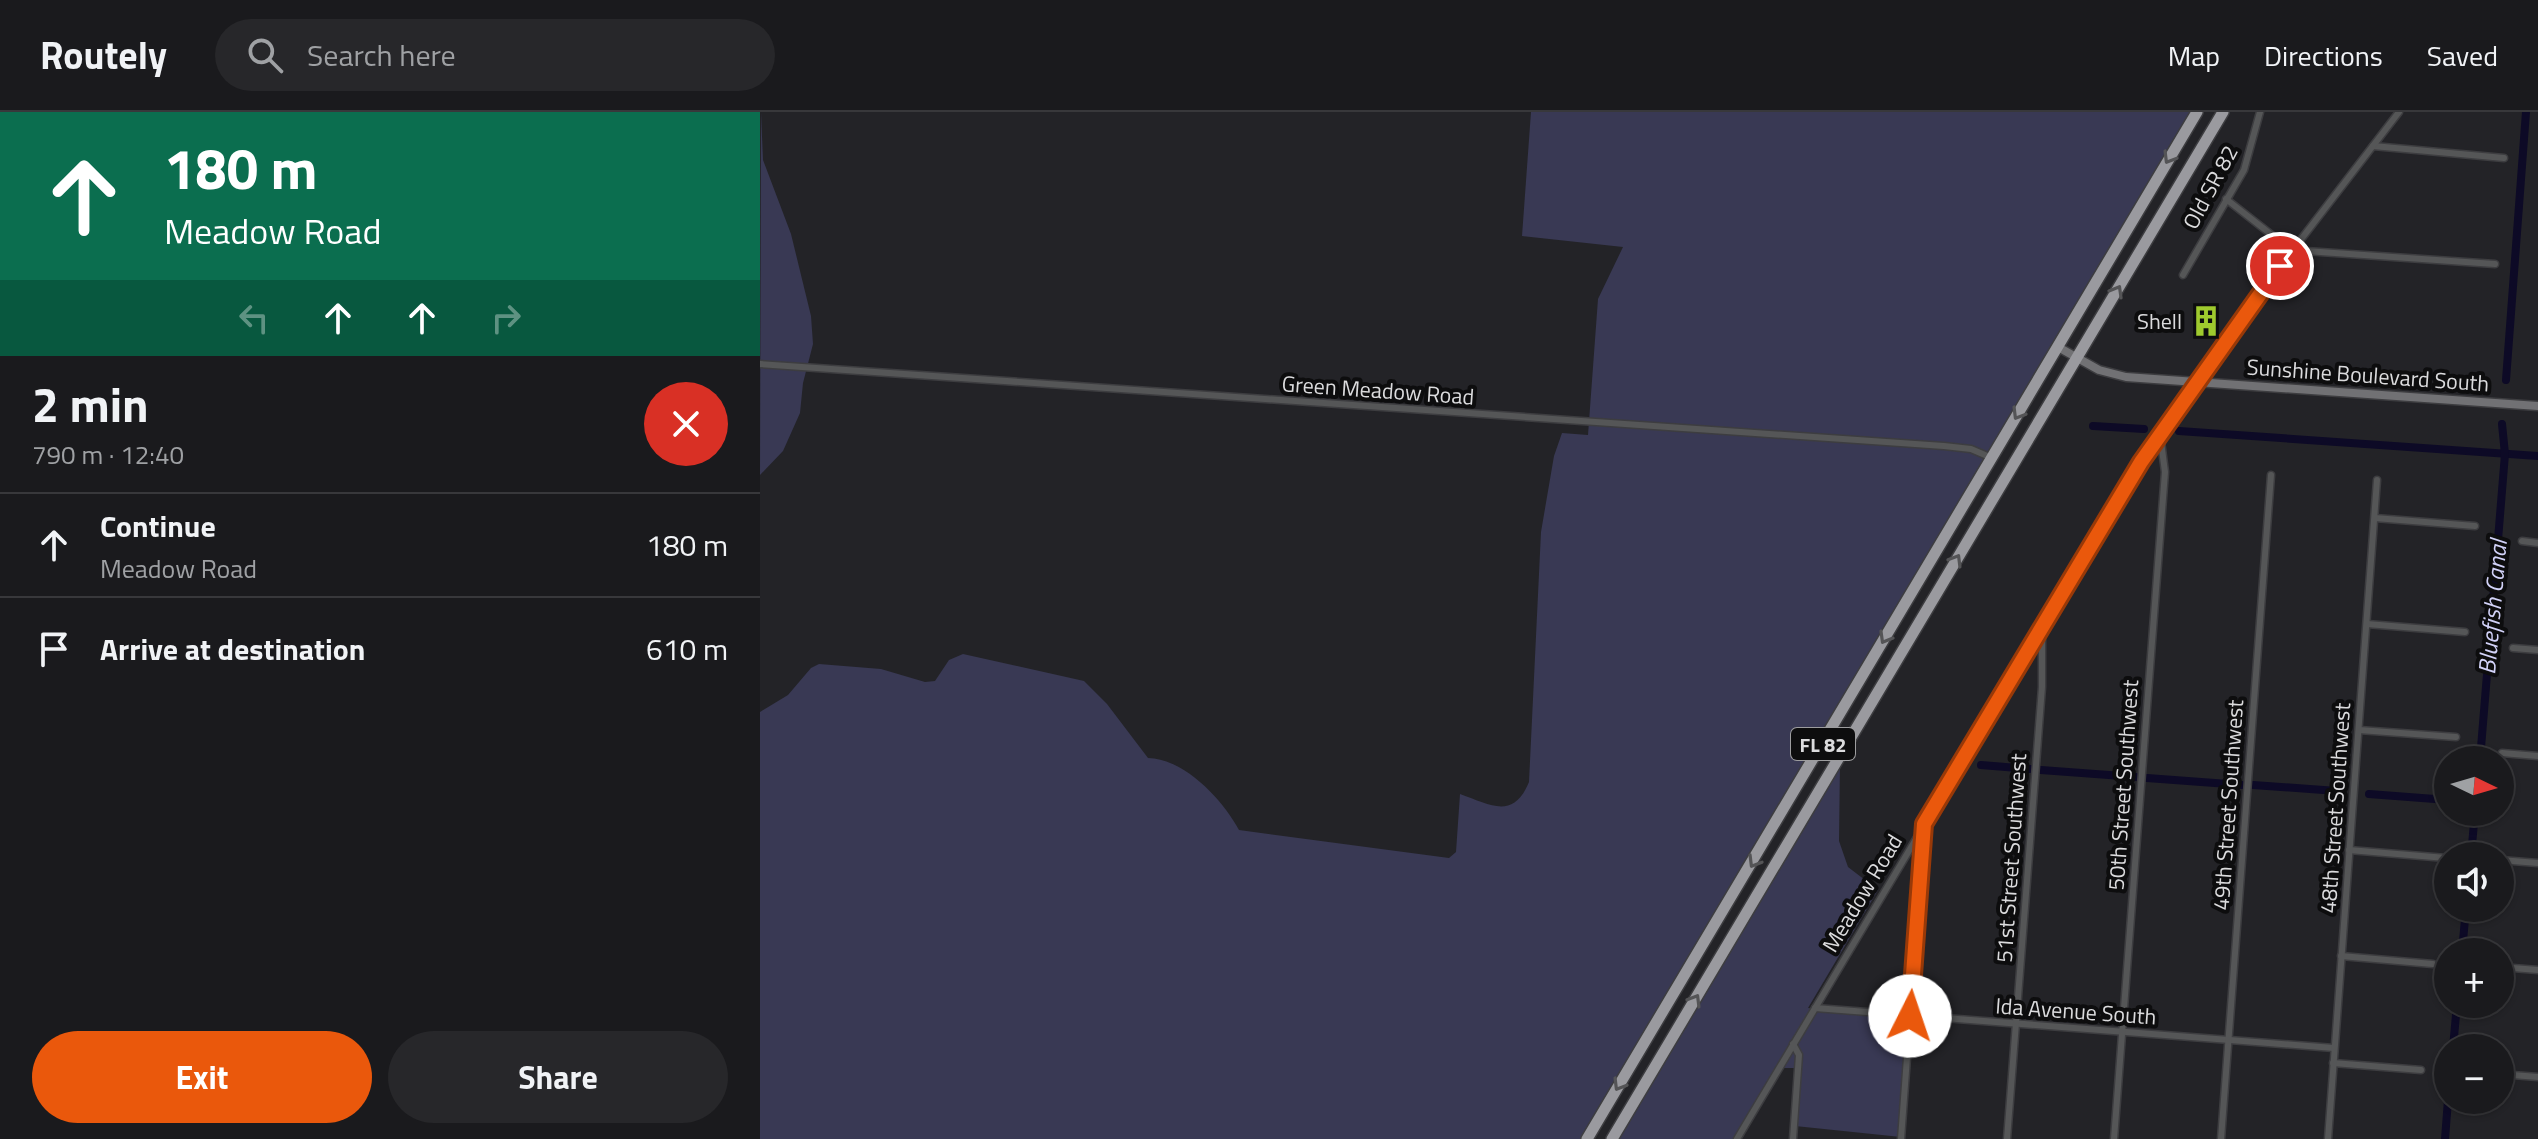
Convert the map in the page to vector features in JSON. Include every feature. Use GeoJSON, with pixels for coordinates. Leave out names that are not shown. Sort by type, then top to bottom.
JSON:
{"type":"FeatureCollection","features":[{"type":"Feature","properties":{"kind":"highway","name":"FL 82"},"geometry":{"type":"LineString","coordinates":[[1587,1139],[2197,112]]}},
{"type":"Feature","properties":{"kind":"highway","name":"FL 82"},"geometry":{"type":"LineString","coordinates":[[1612,1139],[2223,112]]}},
{"type":"Feature","properties":{"kind":"street","name":"Old SR 82"},"geometry":{"type":"LineString","coordinates":[[2183,275],[2244,170],[2260,112]]}},
{"type":"Feature","properties":{"kind":"street","name":"Meadow Road"},"geometry":{"type":"LineString","coordinates":[[1737,1139],[2160,434],[2291,250],[2399,112]]}},
{"type":"Feature","properties":{"kind":"street"},"geometry":{"type":"LineString","coordinates":[[2373,146],[2504,158]]}},
{"type":"Feature","properties":{"kind":"street"},"geometry":{"type":"LineString","coordinates":[[2226,199],[2291,250],[2495,264]]}},
{"type":"Feature","properties":{"kind":"street","name":"Sunshine Boulevard South"},"geometry":{"type":"LineString","coordinates":[[2058,347],[2117,375],[2538,406]]}},
{"type":"Feature","properties":{"kind":"street","name":"Green Meadow Road"},"geometry":{"type":"LineString","coordinates":[[760,364],[1944,446],[1971,449],[1992,458]]}},
{"type":"Feature","properties":{"kind":"street","name":"50th Street Southwest"},"geometry":{"type":"LineString","coordinates":[[2114,1139],[2165,472],[2160,434]]}},
{"type":"Feature","properties":{"kind":"street","name":"49th Street Southwest"},"geometry":{"type":"LineString","coordinates":[[2221,1139],[2271,475]]}},
{"type":"Feature","properties":{"kind":"street","name":"48th Street Southwest"},"geometry":{"type":"LineString","coordinates":[[2328,1139],[2377,480]]}},
{"type":"Feature","properties":{"kind":"street"},"geometry":{"type":"LineString","coordinates":[[2375,518],[2475,526]]}},
{"type":"Feature","properties":{"kind":"street"},"geometry":{"type":"LineString","coordinates":[[2522,541],[2538,543]]}},
{"type":"Feature","properties":{"kind":"street"},"geometry":{"type":"LineString","coordinates":[[2367,624],[2465,632]]}},
{"type":"Feature","properties":{"kind":"street","name":"51st Street Southwest"},"geometry":{"type":"LineString","coordinates":[[2007,1139],[2042,687],[2042,627]]}},
{"type":"Feature","properties":{"kind":"street"},"geometry":{"type":"LineString","coordinates":[[2513,648],[2538,650]]}},
{"type":"Feature","properties":{"kind":"street"},"geometry":{"type":"LineString","coordinates":[[2359,730],[2456,737]]}},
{"type":"Feature","properties":{"kind":"street"},"geometry":{"type":"LineString","coordinates":[[2514,754],[2538,756]]}},
{"type":"Feature","properties":{"kind":"street"},"geometry":{"type":"LineString","coordinates":[[1901,1139],[1924,824]]}},
{"type":"Feature","properties":{"kind":"street"},"geometry":{"type":"LineString","coordinates":[[2349,850],[2434,857]]}},
{"type":"Feature","properties":{"kind":"street"},"geometry":{"type":"LineString","coordinates":[[2514,861],[2538,863]]}},
{"type":"Feature","properties":{"kind":"street"},"geometry":{"type":"LineString","coordinates":[[2341,956],[2433,964]]}},
{"type":"Feature","properties":{"kind":"street"},"geometry":{"type":"LineString","coordinates":[[2514,968],[2538,970]]}},
{"type":"Feature","properties":{"kind":"street","name":"Ida Avenue South"},"geometry":{"type":"LineString","coordinates":[[1815,1008],[2334,1048]]}},
{"type":"Feature","properties":{"kind":"street"},"geometry":{"type":"LineString","coordinates":[[1793,1044],[1799,1055],[1793,1139]]}},
{"type":"Feature","properties":{"kind":"street"},"geometry":{"type":"LineString","coordinates":[[2333,1063],[2421,1070]]}},
{"type":"Feature","properties":{"kind":"street"},"geometry":{"type":"LineString","coordinates":[[2514,1075],[2538,1077]]}},
{"type":"Feature","properties":{"kind":"shaded area"},"geometry":{"type":"Polygon","coordinates":[[[761,112],[763,160],[791,234],[811,316],[813,344],[803,383],[800,413],[783,451],[760,475],[761,112]]]}},
{"type":"Feature","properties":{"kind":"shaded area"},"geometry":{"type":"Polygon","coordinates":[[[1531,112],[2192,112],[1582,1139],[760,1139],[760,712],[788,695],[811,668],[819,664],[881,669],[925,682],[935,681],[949,660],[963,654],[1084,681],[1107,704],[1148,758],[1176,765],[1189,773],[1213,794],[1239,830],[1449,858],[1456,852],[1460,794],[1500,806],[1516,801],[1523,794],[1529,782],[1541,532],[1554,456],[1562,433],[1588,435],[1598,299],[1623,247],[1522,236],[1531,112]]]}},
{"type":"Feature","properties":{"kind":"shaded area"},"geometry":{"type":"Polygon","coordinates":[[[1840,762],[1839,841],[1848,867],[1878,890],[1808,1008],[1910,1019],[1901,1137],[1795,1126],[1797,1068],[1778,1068],[1736,1139],[1617,1139],[1840,762]]]}},
{"type":"Feature","properties":{"kind":"waterway"},"geometry":{"type":"LineString","coordinates":[[2506,380],[2526,112]]}},
{"type":"Feature","properties":{"kind":"waterway","name":"Bluefish Canal"},"geometry":{"type":"LineString","coordinates":[[2481,746],[2505,454],[2502,424]]}},
{"type":"Feature","properties":{"kind":"waterway"},"geometry":{"type":"LineString","coordinates":[[2093,426],[2144,429]]}},
{"type":"Feature","properties":{"kind":"waterway"},"geometry":{"type":"LineString","coordinates":[[2179,431],[2538,456]]}},
{"type":"Feature","properties":{"kind":"waterway"},"geometry":{"type":"LineString","coordinates":[[1981,765],[2030,769]]}},
{"type":"Feature","properties":{"kind":"waterway"},"geometry":{"type":"LineString","coordinates":[[2041,770],[2136,777]]}},
{"type":"Feature","properties":{"kind":"waterway"},"geometry":{"type":"LineString","coordinates":[[2147,778],[2242,785]]}},
{"type":"Feature","properties":{"kind":"waterway"},"geometry":{"type":"LineString","coordinates":[[2253,785],[2337,791]]}},
{"type":"Feature","properties":{"kind":"waterway"},"geometry":{"type":"LineString","coordinates":[[2369,794],[2434,799]]}},
{"type":"Feature","properties":{"kind":"waterway","name":"Bluefish Canal"},"geometry":{"type":"LineString","coordinates":[[2472,842],[2474,826]]}},
{"type":"Feature","properties":{"kind":"waterway","name":"Bluefish Canal"},"geometry":{"type":"LineString","coordinates":[[2463,938],[2465,922]]}},
{"type":"Feature","properties":{"kind":"waterway","name":"Bluefish Canal"},"geometry":{"type":"LineString","coordinates":[[2454,1034],[2456,1018]]}},
{"type":"Feature","properties":{"kind":"waterway","name":"Bluefish Canal"},"geometry":{"type":"LineString","coordinates":[[2445,1139],[2447,1114]]}},
{"type":"Feature","properties":{"kind":"place","name":"Shell"},"geometry":{"type":"Point","coordinates":[2206,321]}},
{"type":"Feature","properties":{"kind":"route"},"geometry":{"type":"LineString","coordinates":[[1910,1016],[1924,824],[2141,462],[2280,266]]}}]}
